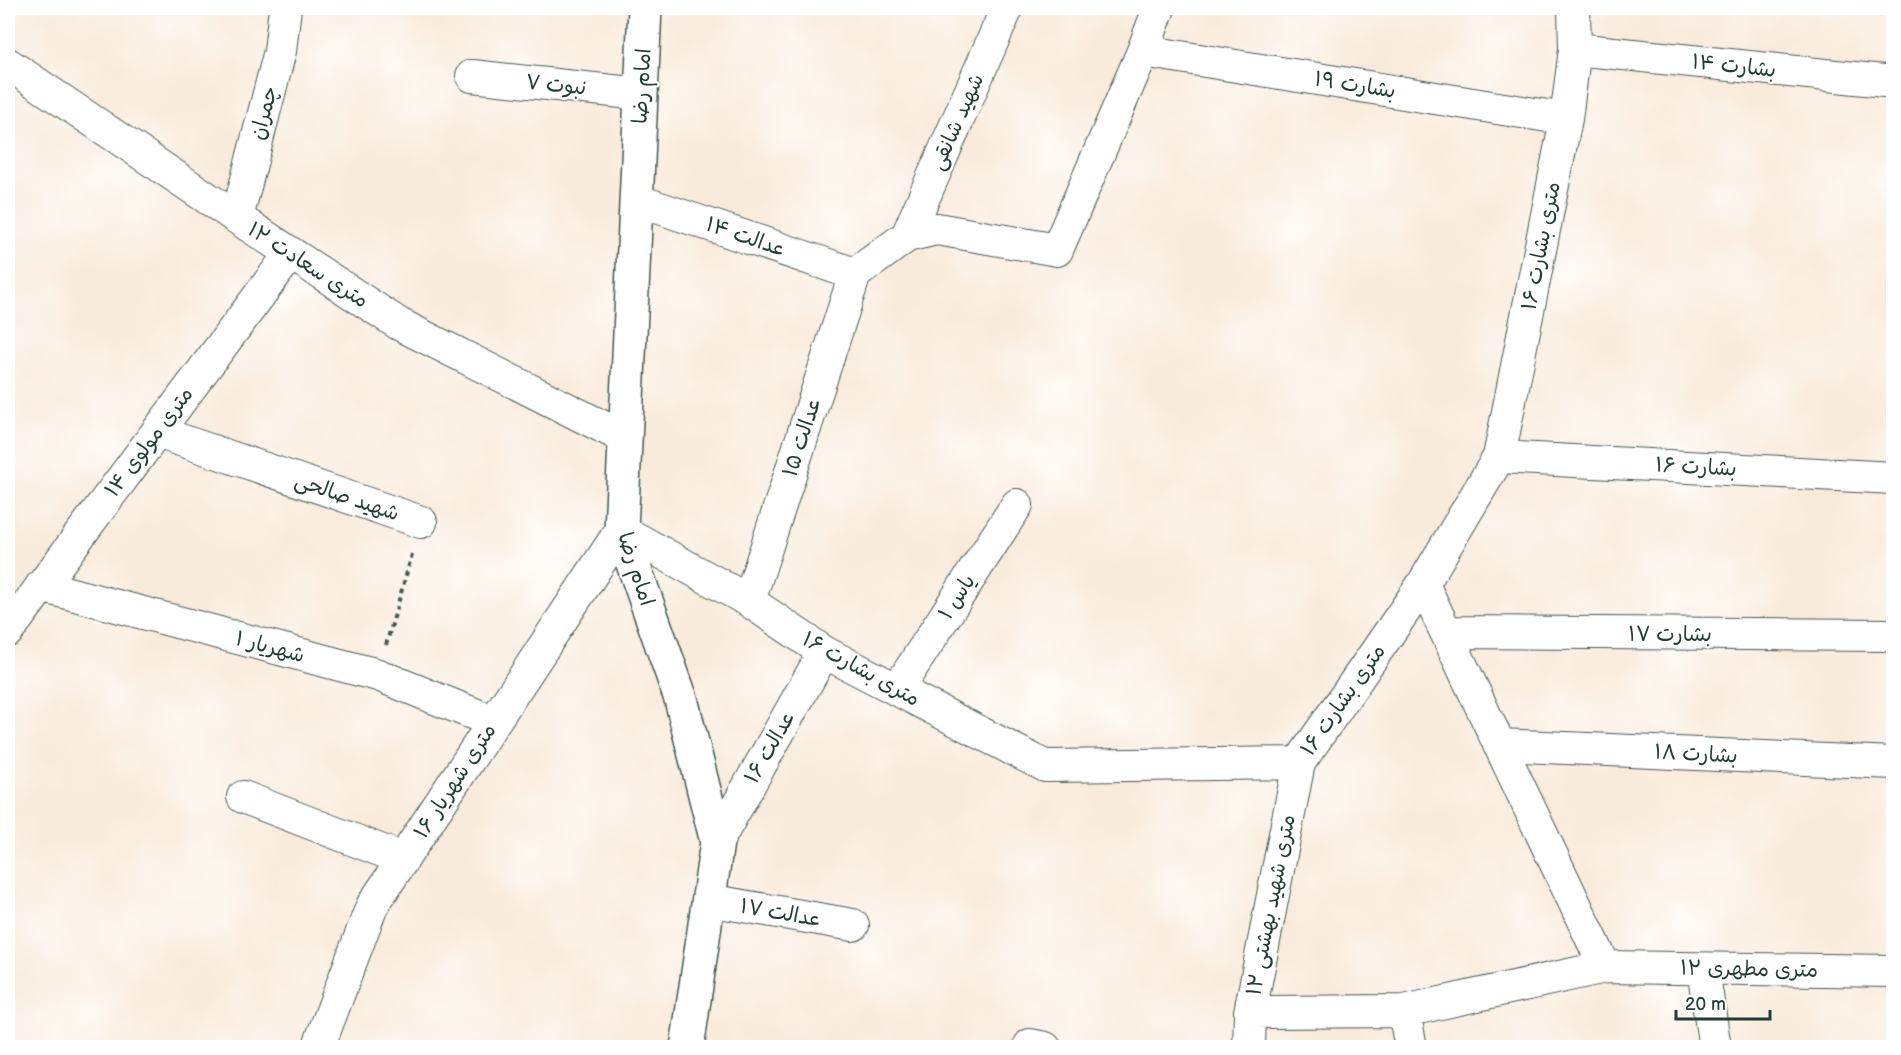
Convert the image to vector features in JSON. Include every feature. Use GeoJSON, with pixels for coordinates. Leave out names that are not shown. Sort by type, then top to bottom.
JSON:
{"type":"FeatureCollection","features":[{"type":"Feature","properties":{"kind":"street","name":"چمران"},"geometry":{"type":"LineString","coordinates":[[237,218],[280,51],[285,8]]}},
{"type":"Feature","properties":{"kind":"street","name":"امام رضا"},"geometry":{"type":"LineString","coordinates":[[645,8],[621,530],[681,699],[717,842],[687,1047]]}},
{"type":"Feature","properties":{"kind":"street","name":"شهید شانقی"},"geometry":{"type":"LineString","coordinates":[[907,236],[1007,8]]}},
{"type":"Feature","properties":{"kind":"street"},"geometry":{"type":"LineString","coordinates":[[855,274],[907,236],[937,229],[1057,250],[1143,51],[1159,8]]}},
{"type":"Feature","properties":{"kind":"street","name":"۱۶ متری بشارت"},"geometry":{"type":"LineString","coordinates":[[621,530],[749,601],[824,652],[1045,766],[1299,764],[1424,584],[1499,457],[1566,119],[1575,50],[1574,8]]}},
{"type":"Feature","properties":{"kind":"street","name":"بشارت ۱۴"},"geometry":{"type":"LineString","coordinates":[[1575,50],[1893,82]]}},
{"type":"Feature","properties":{"kind":"street","name":"بشارت ۱۹"},"geometry":{"type":"LineString","coordinates":[[1143,51],[1566,119]]}},
{"type":"Feature","properties":{"kind":"street","name":"۱۲ متری سعادت"},"geometry":{"type":"LineString","coordinates":[[8,64],[399,324],[625,438]]}},
{"type":"Feature","properties":{"kind":"street","name":"نبوت ۷"},"geometry":{"type":"LineString","coordinates":[[472,76],[641,94]]}},
{"type":"Feature","properties":{"kind":"street","name":"عدالت ۱۴"},"geometry":{"type":"LineString","coordinates":[[636,200],[855,274]]}},
{"type":"Feature","properties":{"kind":"street","name":"۱۴ متری مولوی"},"geometry":{"type":"LineString","coordinates":[[8,630],[291,253]]}},
{"type":"Feature","properties":{"kind":"street","name":"عدالت ۱۵"},"geometry":{"type":"LineString","coordinates":[[749,601],[855,274]]}},
{"type":"Feature","properties":{"kind":"street","name":"شهید صالحی"},"geometry":{"type":"LineString","coordinates":[[157,432],[421,522]]}},
{"type":"Feature","properties":{"kind":"street","name":"بشارت ۱۶"},"geometry":{"type":"LineString","coordinates":[[1499,457],[1893,478]]}},
{"type":"Feature","properties":{"kind":"street","name":"یاس ۱"},"geometry":{"type":"LineString","coordinates":[[897,690],[1017,505]]}},
{"type":"Feature","properties":{"kind":"street","name":"۱۶ متری شهریار"},"geometry":{"type":"LineString","coordinates":[[318,1047],[372,906],[621,530]]}},
{"type":"Feature","properties":{"kind":"street"},"geometry":{"type":"LineString","coordinates":[[1424,584],[1605,967]]}},
{"type":"Feature","properties":{"kind":"street","name":"شهریار ۱"},"geometry":{"type":"LineString","coordinates":[[41,586],[378,675],[494,722]]}},
{"type":"Feature","properties":{"kind":"street","name":"بشارت ۱۷"},"geometry":{"type":"LineString","coordinates":[[1446,632],[1893,635]]}},
{"type":"Feature","properties":{"kind":"street","name":"عدالت ۱۶"},"geometry":{"type":"LineString","coordinates":[[717,842],[824,652]]}},
{"type":"Feature","properties":{"kind":"street","name":"بشارت ۱۸"},"geometry":{"type":"LineString","coordinates":[[1500,746],[1893,763]]}},
{"type":"Feature","properties":{"kind":"street","name":"۱۲ متری شهید بهشتی"},"geometry":{"type":"LineString","coordinates":[[1249,1047],[1250,1012],[1299,764]]}},
{"type":"Feature","properties":{"kind":"street"},"geometry":{"type":"LineString","coordinates":[[243,797],[403,859]]}},
{"type":"Feature","properties":{"kind":"street","name":"عدالت ۱۷"},"geometry":{"type":"LineString","coordinates":[[708,900],[853,925]]}},
{"type":"Feature","properties":{"kind":"street","name":"۱۲ متری مطهری"},"geometry":{"type":"LineString","coordinates":[[1250,1012],[1404,1011],[1605,967],[1893,970]]}},
{"type":"Feature","properties":{"kind":"street"},"geometry":{"type":"LineString","coordinates":[[1703,969],[1715,1047]]}},
{"type":"Feature","properties":{"kind":"street"},"geometry":{"type":"LineString","coordinates":[[1404,1011],[1411,1047]]}},
{"type":"Feature","properties":{"kind":"path","name":"شهید صالحی"},"geometry":{"type":"LineString","coordinates":[[378,675],[421,522]]}}]}
